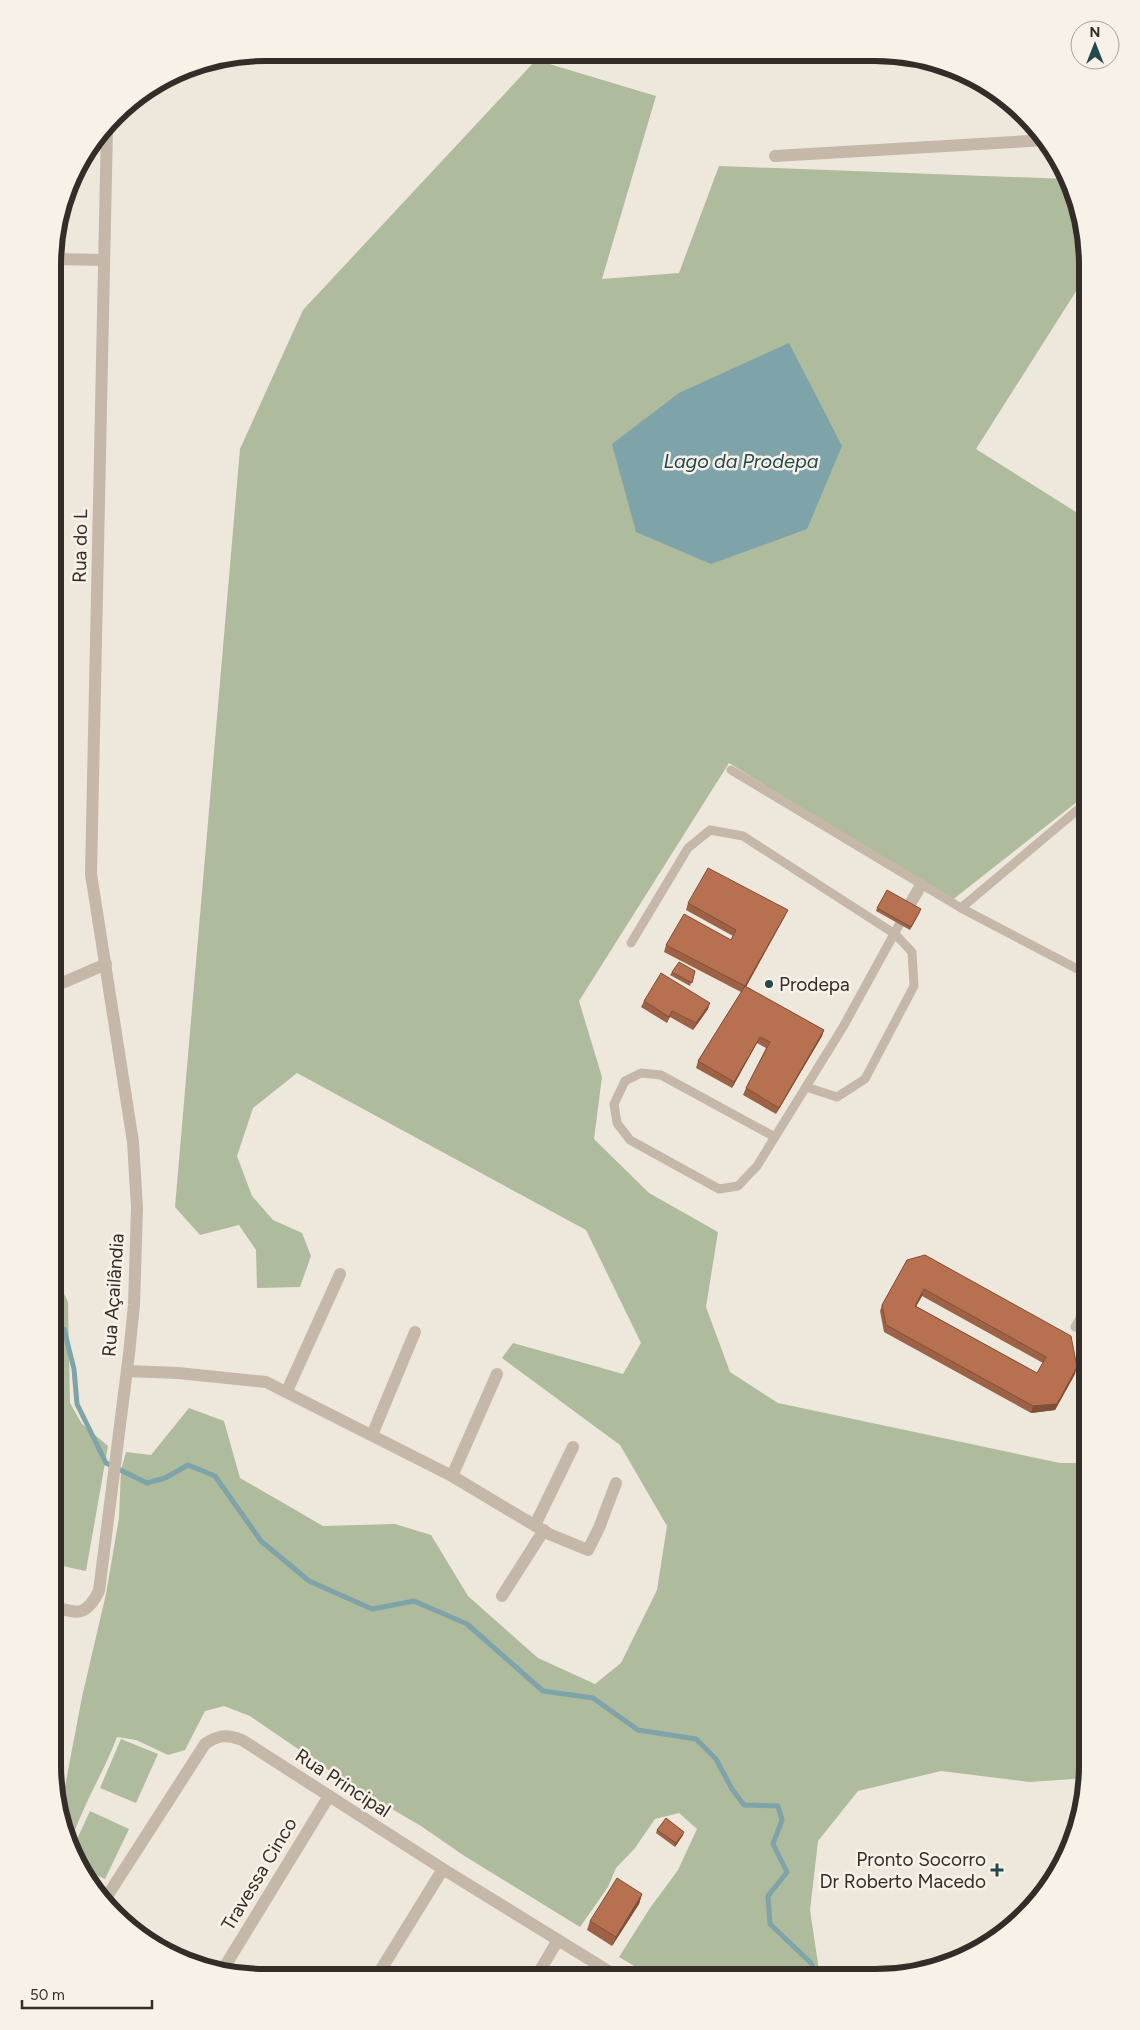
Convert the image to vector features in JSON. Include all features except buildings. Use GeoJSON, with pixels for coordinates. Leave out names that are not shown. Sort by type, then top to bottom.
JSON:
{"type":"FeatureCollection","features":[{"type":"Feature","properties":{"kind":"street","name":"Rua do L"},"geometry":{"type":"LineString","coordinates":[[106,964],[91,874],[107,137]]}},
{"type":"Feature","properties":{"kind":"street"},"geometry":{"type":"LineString","coordinates":[[775,156],[1037,141]]}},
{"type":"Feature","properties":{"kind":"street"},"geometry":{"type":"LineString","coordinates":[[61,260],[104,260]]}},
{"type":"Feature","properties":{"kind":"street"},"geometry":{"type":"LineString","coordinates":[[909,906],[921,885]]}},
{"type":"Feature","properties":{"kind":"street"},"geometry":{"type":"LineString","coordinates":[[61,984],[106,964]]}},
{"type":"Feature","properties":{"kind":"street","name":"Rua Açailândia"},"geometry":{"type":"LineString","coordinates":[[61,1609],[72,1612],[87,1610],[99,1591],[134,1305],[137,1208],[133,1142],[106,964]]}},
{"type":"Feature","properties":{"kind":"street"},"geometry":{"type":"LineString","coordinates":[[287,1391],[340,1274]]}},
{"type":"Feature","properties":{"kind":"street"},"geometry":{"type":"LineString","coordinates":[[372,1435],[415,1332]]}},
{"type":"Feature","properties":{"kind":"street"},"geometry":{"type":"LineString","coordinates":[[127,1371],[186,1374],[266,1382],[452,1476],[539,1528],[588,1550],[599,1528],[616,1483]]}},
{"type":"Feature","properties":{"kind":"street"},"geometry":{"type":"LineString","coordinates":[[452,1476],[497,1374]]}},
{"type":"Feature","properties":{"kind":"street"},"geometry":{"type":"LineString","coordinates":[[502,1596],[539,1528],[573,1447]]}},
{"type":"Feature","properties":{"kind":"street","name":"Rua Principal"},"geometry":{"type":"LineString","coordinates":[[108,1895],[204,1744],[217,1736],[230,1735],[242,1740],[443,1869],[605,1969]]}},
{"type":"Feature","properties":{"kind":"street","name":"Travessa Cinco"},"geometry":{"type":"LineString","coordinates":[[226,1965],[329,1796]]}},
{"type":"Feature","properties":{"kind":"street"},"geometry":{"type":"LineString","coordinates":[[382,1969],[443,1869]]}},
{"type":"Feature","properties":{"kind":"street"},"geometry":{"type":"LineString","coordinates":[[540,1969],[558,1940]]}},
{"type":"Feature","properties":{"kind":"lane"},"geometry":{"type":"LineString","coordinates":[[731,770],[961,908],[1079,970]]}},
{"type":"Feature","properties":{"kind":"lane"},"geometry":{"type":"LineString","coordinates":[[961,908],[1079,809]]}},
{"type":"Feature","properties":{"kind":"lane"},"geometry":{"type":"LineString","coordinates":[[631,943],[688,848],[710,830],[743,836],[895,934],[912,952],[914,986],[865,1080],[837,1097],[806,1087]]}},
{"type":"Feature","properties":{"kind":"lane"},"geometry":{"type":"LineString","coordinates":[[775,1137],[662,1075],[642,1073],[625,1081],[614,1104],[617,1123],[630,1140],[718,1189],[738,1186],[756,1166],[775,1137],[806,1087],[895,934],[909,906]]}},
{"type":"Feature","properties":{"kind":"lane"},"geometry":{"type":"LineString","coordinates":[[1075,1327],[1079,1320]]}},
{"type":"Feature","properties":{"kind":"green space"},"geometry":{"type":"Polygon","coordinates":[[[535,61],[656,96],[602,279],[679,273],[719,166],[1060,179],[1068,199],[1077,238],[1079,287],[976,449],[1079,514],[1079,800],[951,901],[729,763],[579,1001],[602,1077],[594,1139],[649,1193],[718,1232],[706,1307],[730,1372],[778,1403],[1060,1463],[1079,1463],[1078,1779],[1030,1782],[941,1771],[858,1791],[818,1841],[810,1910],[819,1969],[639,1969],[619,1957],[650,1908],[678,1870],[697,1829],[679,1813],[655,1819],[635,1848],[616,1868],[608,1887],[580,1927],[463,1855],[421,1826],[346,1782],[250,1716],[224,1706],[205,1711],[185,1750],[168,1755],[136,1740],[117,1737],[74,1835],[72,1831],[63,1795],[82,1697],[106,1594],[119,1518],[121,1470],[126,1452],[151,1455],[189,1408],[224,1421],[240,1478],[323,1526],[395,1524],[431,1535],[468,1596],[538,1658],[595,1684],[621,1663],[657,1590],[667,1526],[620,1445],[502,1358],[513,1343],[623,1374],[641,1343],[586,1230],[297,1073],[253,1108],[237,1156],[252,1196],[273,1220],[302,1233],[311,1256],[300,1287],[257,1288],[256,1250],[239,1225],[200,1235],[175,1207],[240,449],[303,310],[535,61]]]}},
{"type":"Feature","properties":{"kind":"green space"},"geometry":{"type":"Polygon","coordinates":[[[61,1287],[68,1302],[70,1403],[82,1424],[108,1446],[86,1571],[61,1566],[61,1287]]]}},
{"type":"Feature","properties":{"kind":"green space"},"geometry":{"type":"Polygon","coordinates":[[[121,1739],[158,1754],[136,1803],[100,1788],[121,1739]]]}},
{"type":"Feature","properties":{"kind":"green space"},"geometry":{"type":"Polygon","coordinates":[[[90,1811],[129,1829],[105,1879],[93,1874],[76,1841],[90,1811]]]}},
{"type":"Feature","properties":{"kind":"water","name":"Lago da Prodepa"},"geometry":{"type":"Polygon","coordinates":[[[789,343],[842,446],[807,529],[711,564],[636,532],[612,444],[679,393],[789,343]]]}},
{"type":"Feature","properties":{"kind":"waterway"},"geometry":{"type":"LineString","coordinates":[[61,1328],[64,1329],[74,1369],[77,1404],[106,1463],[147,1483],[165,1478],[188,1465],[215,1476],[261,1541],[309,1581],[372,1609],[414,1601],[467,1624],[543,1691],[593,1698],[638,1730],[696,1739],[716,1759],[732,1789],[744,1805],[778,1806],[782,1820],[773,1844],[787,1872],[768,1896],[770,1924],[811,1963],[813,1969]]}},
{"type":"Feature","properties":{"kind":"place","name":"Prodepa"},"geometry":{"type":"Point","coordinates":[769,984]}},
{"type":"Feature","properties":{"kind":"place","name":"Pronto Socorro Dr Roberto Macedo"},"geometry":{"type":"Point","coordinates":[997,1870]}}]}
